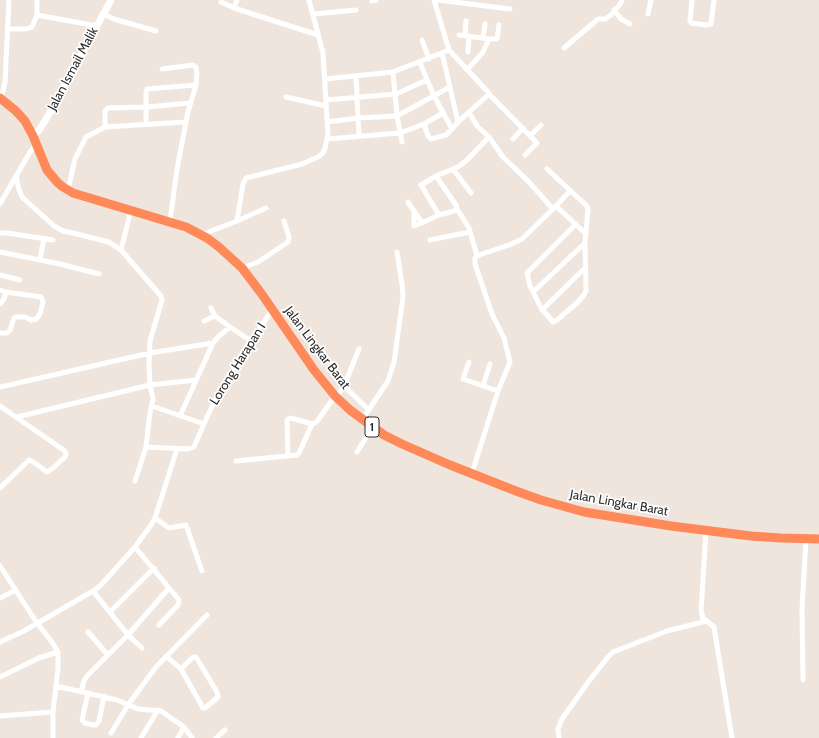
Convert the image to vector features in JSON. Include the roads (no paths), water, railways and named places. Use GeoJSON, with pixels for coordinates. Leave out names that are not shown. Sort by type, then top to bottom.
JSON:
{"type":"FeatureCollection","features":[{"type":"Feature","properties":{"kind":"highway","name":"Jalan Lingkar Barat"},"geometry":{"type":"LineString","coordinates":[[1,99],[16,111],[25,121],[48,170],[58,183],[68,190],[73,193],[170,221],[201,235],[219,247],[242,268],[314,370],[336,396],[372,428],[402,444],[450,465],[541,500],[584,512],[772,538],[819,539]]}},
{"type":"Feature","properties":{"kind":"main road","name":"Jalan Ismail Malik"},"geometry":{"type":"LineString","coordinates":[[34,140],[111,0]]}},
{"type":"Feature","properties":{"kind":"street"},"geometry":{"type":"LineString","coordinates":[[1,99],[5,82],[9,0]]}},
{"type":"Feature","properties":{"kind":"street"},"geometry":{"type":"LineString","coordinates":[[8,29],[30,28],[33,26],[37,15],[38,0]]}},
{"type":"Feature","properties":{"kind":"street"},"geometry":{"type":"LineString","coordinates":[[234,8],[237,0]]}},
{"type":"Feature","properties":{"kind":"street"},"geometry":{"type":"LineString","coordinates":[[237,221],[243,184],[246,178],[302,164],[313,160],[323,153],[327,139],[327,122],[323,53],[314,14],[309,0]]}},
{"type":"Feature","properties":{"kind":"street"},"geometry":{"type":"LineString","coordinates":[[434,0],[449,50],[488,92],[488,94],[542,147]]}},
{"type":"Feature","properties":{"kind":"street"},"geometry":{"type":"LineString","coordinates":[[438,0],[510,9]]}},
{"type":"Feature","properties":{"kind":"street"},"geometry":{"type":"LineString","coordinates":[[564,48],[598,19],[610,14],[622,0]]}},
{"type":"Feature","properties":{"kind":"street"},"geometry":{"type":"LineString","coordinates":[[648,14],[651,0]]}},
{"type":"Feature","properties":{"kind":"street"},"geometry":{"type":"LineString","coordinates":[[692,0],[690,22],[706,25],[711,24],[714,0]]}},
{"type":"Feature","properties":{"kind":"street"},"geometry":{"type":"LineString","coordinates":[[221,2],[234,8],[318,35]]}},
{"type":"Feature","properties":{"kind":"street"},"geometry":{"type":"LineString","coordinates":[[314,14],[356,10]]}},
{"type":"Feature","properties":{"kind":"street"},"geometry":{"type":"LineString","coordinates":[[103,14],[114,19],[156,31]]}},
{"type":"Feature","properties":{"kind":"street"},"geometry":{"type":"LineString","coordinates":[[610,14],[630,24]]}},
{"type":"Feature","properties":{"kind":"street"},"geometry":{"type":"LineString","coordinates":[[37,15],[97,26]]}},
{"type":"Feature","properties":{"kind":"street"},"geometry":{"type":"LineString","coordinates":[[466,21],[464,36],[468,52]]}},
{"type":"Feature","properties":{"kind":"street"},"geometry":{"type":"LineString","coordinates":[[483,38],[485,24]]}},
{"type":"Feature","properties":{"kind":"street"},"geometry":{"type":"LineString","coordinates":[[464,36],[497,39],[499,25]]}},
{"type":"Feature","properties":{"kind":"street"},"geometry":{"type":"LineString","coordinates":[[468,70],[483,52],[489,39]]}},
{"type":"Feature","properties":{"kind":"street"},"geometry":{"type":"LineString","coordinates":[[422,40],[429,59]]}},
{"type":"Feature","properties":{"kind":"street"},"geometry":{"type":"LineString","coordinates":[[325,79],[393,72],[420,63],[449,50]]}},
{"type":"Feature","properties":{"kind":"street"},"geometry":{"type":"LineString","coordinates":[[442,53],[458,122]]}},
{"type":"Feature","properties":{"kind":"street"},"geometry":{"type":"LineString","coordinates":[[420,63],[434,96],[452,129]]}},
{"type":"Feature","properties":{"kind":"street"},"geometry":{"type":"LineString","coordinates":[[162,69],[194,66],[197,73],[196,85],[190,103],[177,169],[170,221]]}},
{"type":"Feature","properties":{"kind":"street"},"geometry":{"type":"LineString","coordinates":[[393,72],[397,116],[402,142]]}},
{"type":"Feature","properties":{"kind":"street"},"geometry":{"type":"LineString","coordinates":[[356,76],[359,136]]}},
{"type":"Feature","properties":{"kind":"street"},"geometry":{"type":"LineString","coordinates":[[286,97],[326,103],[396,94],[427,80]]}},
{"type":"Feature","properties":{"kind":"street"},"geometry":{"type":"LineString","coordinates":[[146,124],[146,92],[148,88],[196,85]]}},
{"type":"Feature","properties":{"kind":"street"},"geometry":{"type":"LineString","coordinates":[[327,122],[358,118],[397,116],[450,87]]}},
{"type":"Feature","properties":{"kind":"street"},"geometry":{"type":"LineString","coordinates":[[424,124],[428,136],[431,139],[446,135],[488,94]]}},
{"type":"Feature","properties":{"kind":"street"},"geometry":{"type":"LineString","coordinates":[[105,127],[105,109],[190,103]]}},
{"type":"Feature","properties":{"kind":"street"},"geometry":{"type":"LineString","coordinates":[[469,112],[477,126],[489,137],[503,158],[585,233]]}},
{"type":"Feature","properties":{"kind":"street"},"geometry":{"type":"LineString","coordinates":[[327,139],[400,133],[424,124],[443,113]]}},
{"type":"Feature","properties":{"kind":"street"},"geometry":{"type":"LineString","coordinates":[[68,190],[75,159],[86,137],[105,127],[186,122]]}},
{"type":"Feature","properties":{"kind":"street"},"geometry":{"type":"LineString","coordinates":[[530,136],[540,125]]}},
{"type":"Feature","properties":{"kind":"street"},"geometry":{"type":"LineString","coordinates":[[513,139],[523,128]]}},
{"type":"Feature","properties":{"kind":"street"},"geometry":{"type":"LineString","coordinates":[[439,215],[421,187],[422,183],[453,169],[466,161],[489,137]]}},
{"type":"Feature","properties":{"kind":"street"},"geometry":{"type":"LineString","coordinates":[[0,204],[30,152],[34,140]]}},
{"type":"Feature","properties":{"kind":"street"},"geometry":{"type":"LineString","coordinates":[[525,155],[537,143]]}},
{"type":"Feature","properties":{"kind":"street"},"geometry":{"type":"LineString","coordinates":[[453,169],[471,193]]}},
{"type":"Feature","properties":{"kind":"street"},"geometry":{"type":"LineString","coordinates":[[547,169],[588,208],[584,244],[586,291],[582,297],[555,322],[551,322],[542,310],[533,292],[527,278],[527,273],[576,224]]}},
{"type":"Feature","properties":{"kind":"street"},"geometry":{"type":"LineString","coordinates":[[16,175],[18,190],[22,197],[54,226],[63,231],[109,242],[121,250],[162,300],[152,333],[149,366],[150,385],[153,394],[146,447],[135,481]]}},
{"type":"Feature","properties":{"kind":"street"},"geometry":{"type":"LineString","coordinates":[[436,176],[463,217],[470,232],[477,256]]}},
{"type":"Feature","properties":{"kind":"street"},"geometry":{"type":"LineString","coordinates":[[472,473],[498,391],[509,368],[510,359],[504,338],[492,314],[474,261],[477,256],[522,240],[570,191]]}},
{"type":"Feature","properties":{"kind":"street"},"geometry":{"type":"LineString","coordinates":[[408,202],[422,223]]}},
{"type":"Feature","properties":{"kind":"street"},"geometry":{"type":"LineString","coordinates":[[201,235],[266,208]]}},
{"type":"Feature","properties":{"kind":"street"},"geometry":{"type":"LineString","coordinates":[[414,211],[414,226],[457,208]]}},
{"type":"Feature","properties":{"kind":"street"},"geometry":{"type":"LineString","coordinates":[[121,250],[131,210]]}},
{"type":"Feature","properties":{"kind":"street"},"geometry":{"type":"LineString","coordinates":[[242,268],[258,262],[288,242],[289,237],[284,221]]}},
{"type":"Feature","properties":{"kind":"street"},"geometry":{"type":"LineString","coordinates":[[430,240],[470,232]]}},
{"type":"Feature","properties":{"kind":"street"},"geometry":{"type":"LineString","coordinates":[[0,233],[53,240]]}},
{"type":"Feature","properties":{"kind":"street"},"geometry":{"type":"LineString","coordinates":[[40,259],[44,239]]}},
{"type":"Feature","properties":{"kind":"street"},"geometry":{"type":"LineString","coordinates":[[533,292],[584,244]]}},
{"type":"Feature","properties":{"kind":"street"},"geometry":{"type":"LineString","coordinates":[[0,252],[40,259],[99,274]]}},
{"type":"Feature","properties":{"kind":"street"},"geometry":{"type":"LineString","coordinates":[[362,420],[390,377],[397,345],[403,290],[397,252]]}},
{"type":"Feature","properties":{"kind":"street"},"geometry":{"type":"LineString","coordinates":[[542,310],[585,268]]}},
{"type":"Feature","properties":{"kind":"street"},"geometry":{"type":"LineString","coordinates":[[0,275],[20,280]]}},
{"type":"Feature","properties":{"kind":"street"},"geometry":{"type":"LineString","coordinates":[[0,290],[41,297],[44,302],[40,314],[36,319],[31,320],[25,317],[16,317],[14,318],[8,332],[0,333]]}},
{"type":"Feature","properties":{"kind":"street"},"geometry":{"type":"LineString","coordinates":[[0,304],[4,299],[6,292]]}},
{"type":"Feature","properties":{"kind":"street"},"geometry":{"type":"LineString","coordinates":[[211,308],[215,316],[251,341]]}},
{"type":"Feature","properties":{"kind":"street","name":"Lorong Harapan I"},"geometry":{"type":"LineString","coordinates":[[177,449],[188,449],[194,447],[221,388],[272,310]]}},
{"type":"Feature","properties":{"kind":"street"},"geometry":{"type":"LineString","coordinates":[[204,321],[215,316]]}},
{"type":"Feature","properties":{"kind":"street"},"geometry":{"type":"LineString","coordinates":[[180,416],[213,343],[230,327]]}},
{"type":"Feature","properties":{"kind":"street"},"geometry":{"type":"LineString","coordinates":[[0,387],[150,353],[213,343]]}},
{"type":"Feature","properties":{"kind":"street"},"geometry":{"type":"LineString","coordinates":[[236,461],[297,455],[312,424],[318,420],[344,386],[358,349]]}},
{"type":"Feature","properties":{"kind":"street"},"geometry":{"type":"LineString","coordinates":[[469,362],[463,379],[498,391]]}},
{"type":"Feature","properties":{"kind":"street"},"geometry":{"type":"LineString","coordinates":[[483,386],[490,364]]}},
{"type":"Feature","properties":{"kind":"street"},"geometry":{"type":"LineString","coordinates":[[16,417],[150,385],[196,380]]}},
{"type":"Feature","properties":{"kind":"street"},"geometry":{"type":"LineString","coordinates":[[344,386],[369,410]]}},
{"type":"Feature","properties":{"kind":"street"},"geometry":{"type":"LineString","coordinates":[[0,406],[65,451],[66,456],[48,472],[32,461],[28,460],[0,488]]}},
{"type":"Feature","properties":{"kind":"street"},"geometry":{"type":"LineString","coordinates":[[152,406],[204,424]]}},
{"type":"Feature","properties":{"kind":"street"},"geometry":{"type":"LineString","coordinates":[[288,456],[288,419],[291,418],[312,424]]}},
{"type":"Feature","properties":{"kind":"street"},"geometry":{"type":"LineString","coordinates":[[357,452],[372,428]]}},
{"type":"Feature","properties":{"kind":"street"},"geometry":{"type":"LineString","coordinates":[[0,642],[94,591],[146,534],[155,518],[177,449],[146,447]]}},
{"type":"Feature","properties":{"kind":"street"},"geometry":{"type":"LineString","coordinates":[[155,518],[169,528],[184,524],[186,525],[202,571]]}},
{"type":"Feature","properties":{"kind":"street"},"geometry":{"type":"LineString","coordinates":[[706,530],[700,611],[704,618],[714,627],[732,738]]}},
{"type":"Feature","properties":{"kind":"street"},"geometry":{"type":"LineString","coordinates":[[803,680],[802,609],[806,539]]}},
{"type":"Feature","properties":{"kind":"street"},"geometry":{"type":"LineString","coordinates":[[135,547],[178,598],[178,605],[159,625]]}},
{"type":"Feature","properties":{"kind":"street"},"geometry":{"type":"LineString","coordinates":[[0,566],[58,652],[58,668],[53,712],[53,738]]}},
{"type":"Feature","properties":{"kind":"street"},"geometry":{"type":"LineString","coordinates":[[110,612],[154,568]]}},
{"type":"Feature","properties":{"kind":"street"},"geometry":{"type":"LineString","coordinates":[[81,692],[85,678],[128,634],[169,588]]}},
{"type":"Feature","properties":{"kind":"street"},"geometry":{"type":"LineString","coordinates":[[0,598],[16,590]]}},
{"type":"Feature","properties":{"kind":"street"},"geometry":{"type":"LineString","coordinates":[[94,591],[128,634],[142,648]]}},
{"type":"Feature","properties":{"kind":"street"},"geometry":{"type":"LineString","coordinates":[[111,733],[128,705],[156,667],[207,615]]}},
{"type":"Feature","properties":{"kind":"street"},"geometry":{"type":"LineString","coordinates":[[559,738],[558,729],[562,719],[589,680],[613,652],[667,631],[707,621]]}},
{"type":"Feature","properties":{"kind":"street"},"geometry":{"type":"LineString","coordinates":[[88,632],[108,655]]}},
{"type":"Feature","properties":{"kind":"street"},"geometry":{"type":"LineString","coordinates":[[0,677],[39,658],[58,652]]}},
{"type":"Feature","properties":{"kind":"street"},"geometry":{"type":"LineString","coordinates":[[166,656],[181,670],[203,708],[205,708],[218,696],[196,657],[194,657],[181,670]]}},
{"type":"Feature","properties":{"kind":"street"},"geometry":{"type":"LineString","coordinates":[[56,686],[104,696],[138,709],[158,710],[184,727],[192,738]]}},
{"type":"Feature","properties":{"kind":"street"},"geometry":{"type":"LineString","coordinates":[[88,693],[82,720],[85,723],[93,725],[96,725],[98,721],[104,696]]}},
{"type":"Feature","properties":{"kind":"street"},"geometry":{"type":"LineString","coordinates":[[141,738],[158,710]]}},
{"type":"Feature","properties":{"kind":"street"},"geometry":{"type":"LineString","coordinates":[[0,716],[53,712]]}},
{"type":"Feature","properties":{"kind":"street"},"geometry":{"type":"LineString","coordinates":[[178,738],[184,727]]}},
{"type":"Feature","properties":{"kind":"street"},"geometry":{"type":"LineString","coordinates":[[216,738],[225,730]]}}]}
